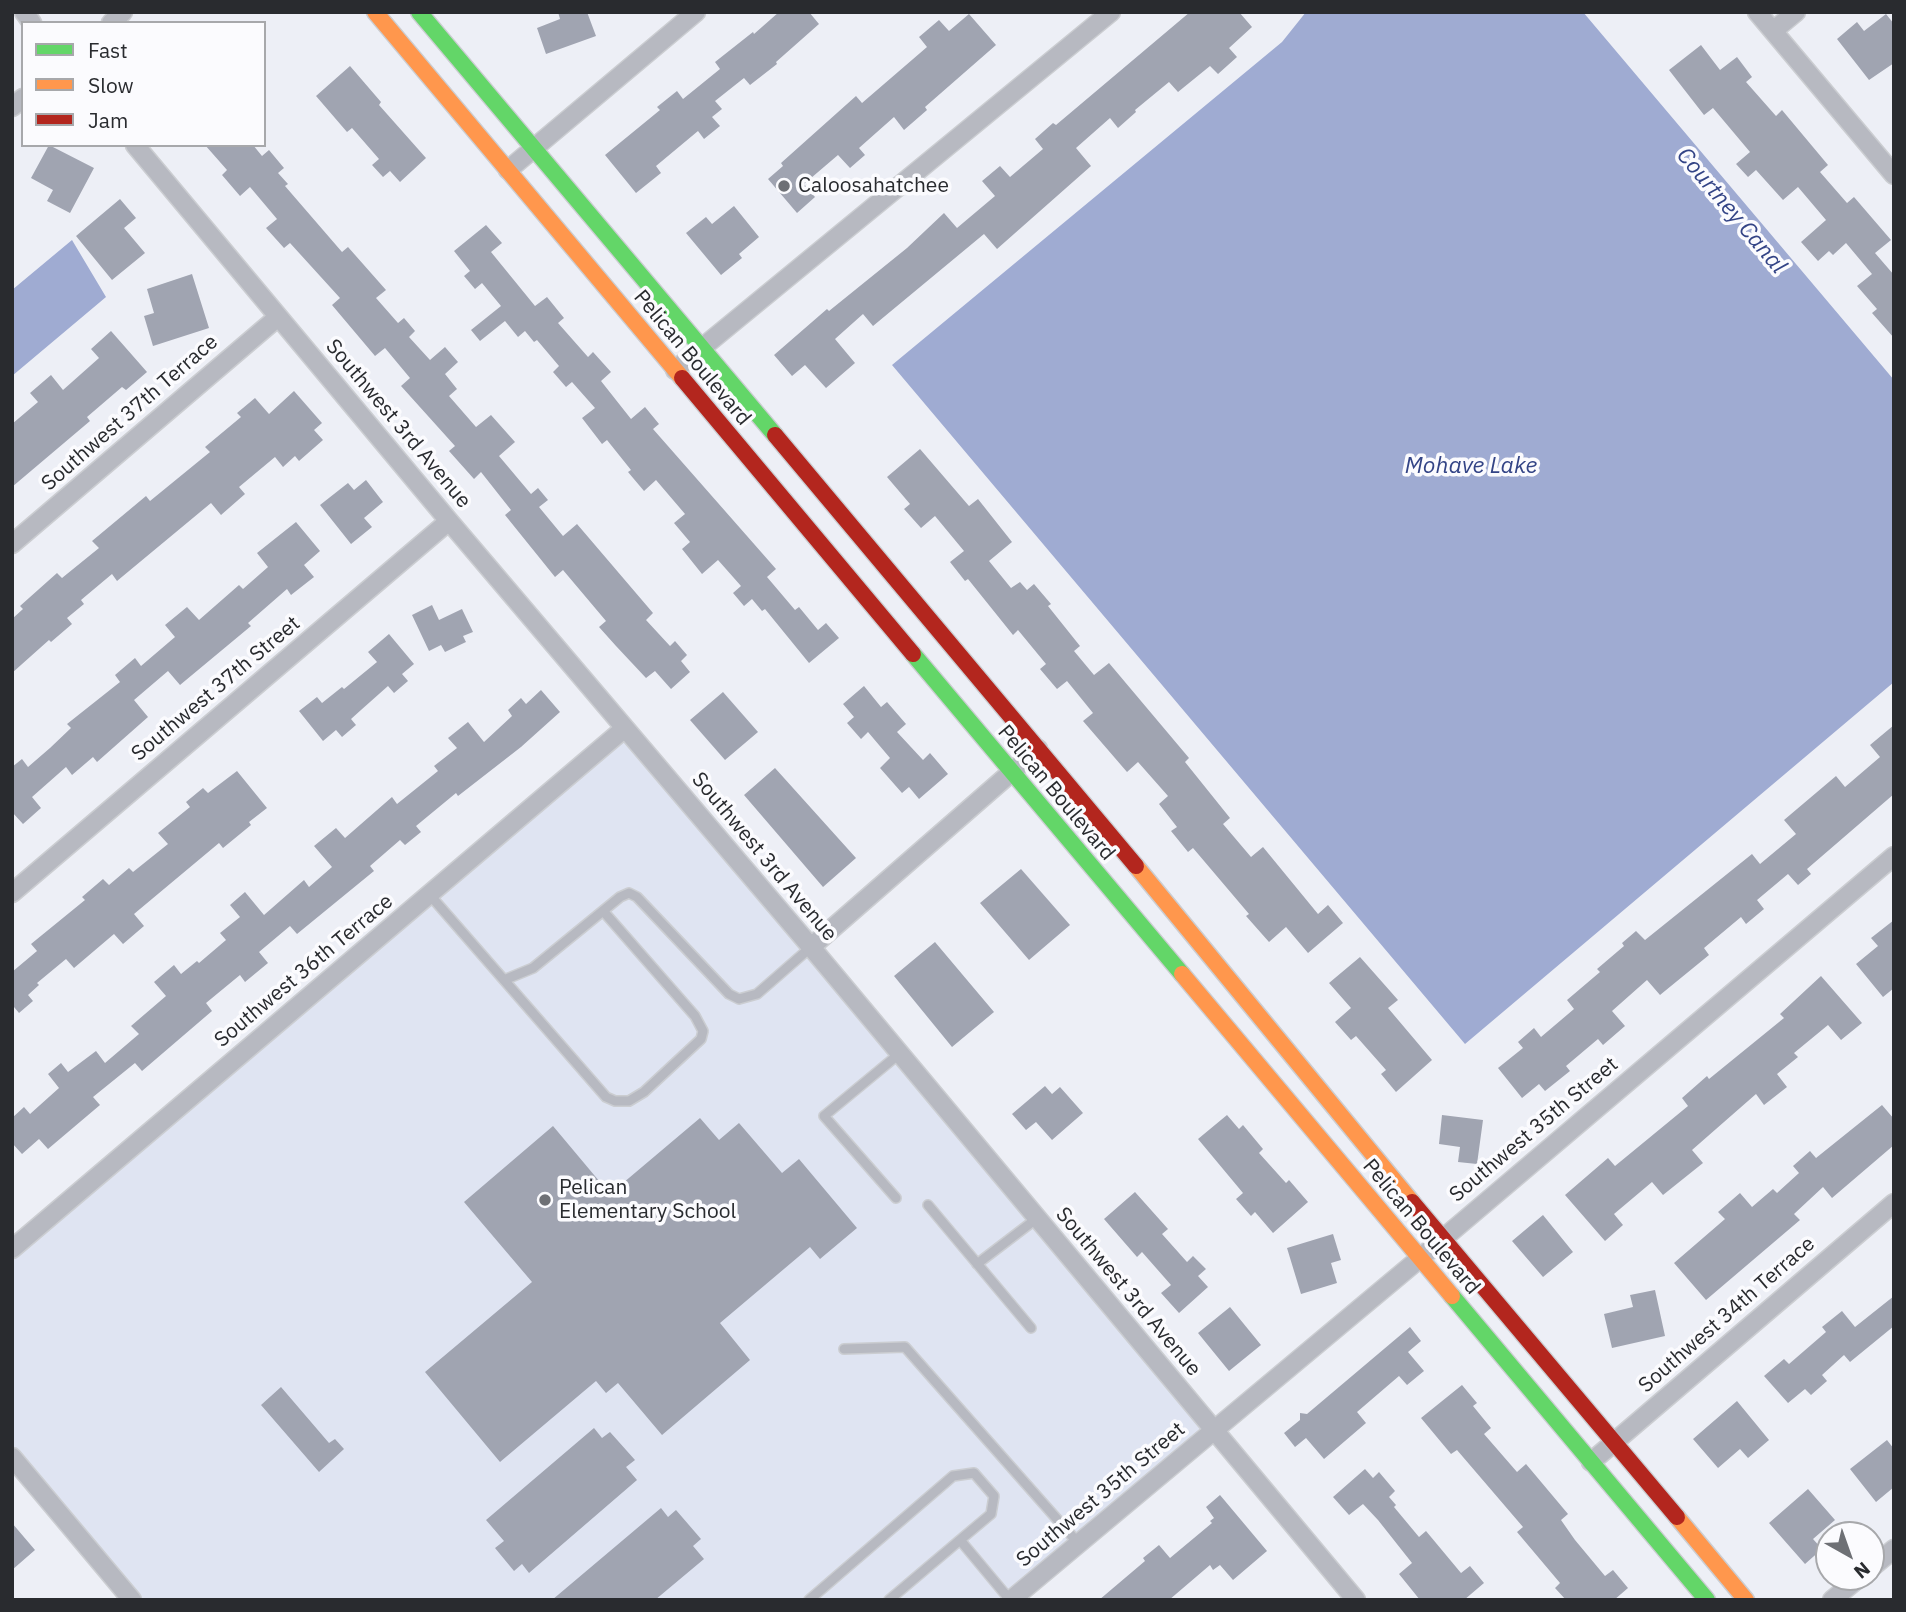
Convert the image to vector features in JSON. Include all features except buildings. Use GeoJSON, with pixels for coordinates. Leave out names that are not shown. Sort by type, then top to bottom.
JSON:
{"type":"FeatureCollection","features":[{"type":"Feature","properties":{"kind":"street","name":"Pelican Boulevard"},"geometry":{"type":"LineString","coordinates":[[375,12],[1707,1600]]}},
{"type":"Feature","properties":{"kind":"street","name":"Pelican Boulevard"},"geometry":{"type":"LineString","coordinates":[[419,12],[1038,748],[1442,1238],[1746,1600]]}},
{"type":"Feature","properties":{"kind":"street"},"geometry":{"type":"LineString","coordinates":[[508,170],[696,12]]}},
{"type":"Feature","properties":{"kind":"street"},"geometry":{"type":"LineString","coordinates":[[675,370],[1111,12]]}},
{"type":"Feature","properties":{"kind":"street"},"geometry":{"type":"LineString","coordinates":[[1757,12],[1894,175]]}},
{"type":"Feature","properties":{"kind":"street"},"geometry":{"type":"LineString","coordinates":[[1773,31],[1796,12]]}},
{"type":"Feature","properties":{"kind":"street","name":"Southwest 3rd Avenue"},"geometry":{"type":"LineString","coordinates":[[137,147],[449,521],[811,947],[1356,1600]]}},
{"type":"Feature","properties":{"kind":"street","name":"Southwest 37th Terrace"},"geometry":{"type":"LineString","coordinates":[[12,544],[278,317]]}},
{"type":"Feature","properties":{"kind":"street","name":"Southwest 37th Street"},"geometry":{"type":"LineString","coordinates":[[12,892],[449,521]]}},
{"type":"Feature","properties":{"kind":"street","name":"Southwest 36th Terrace"},"geometry":{"type":"LineString","coordinates":[[12,1249],[625,728]]}},
{"type":"Feature","properties":{"kind":"street"},"geometry":{"type":"LineString","coordinates":[[811,947],[1038,748]]}},
{"type":"Feature","properties":{"kind":"street","name":"Southwest 35th Street"},"geometry":{"type":"LineString","coordinates":[[1011,1600],[1419,1259],[1894,856]]}},
{"type":"Feature","properties":{"kind":"street","name":"Southwest 34th Terrace"},"geometry":{"type":"LineString","coordinates":[[1591,1462],[1894,1203]]}},
{"type":"Feature","properties":{"kind":"street"},"geometry":{"type":"LineString","coordinates":[[12,1457],[132,1600]]}},
{"type":"Feature","properties":{"kind":"lane"},"geometry":{"type":"LineString","coordinates":[[429,894],[606,1097],[615,1101],[629,1101],[644,1092],[701,1039],[703,1031],[695,1016],[604,912]]}},
{"type":"Feature","properties":{"kind":"lane"},"geometry":{"type":"LineString","coordinates":[[504,979],[533,968],[620,897],[629,894],[637,897],[729,994],[739,999],[757,994],[811,947]]}},
{"type":"Feature","properties":{"kind":"lane"},"geometry":{"type":"LineString","coordinates":[[897,1198],[824,1116],[899,1054]]}},
{"type":"Feature","properties":{"kind":"lane"},"geometry":{"type":"LineString","coordinates":[[928,1205],[1031,1328]]}},
{"type":"Feature","properties":{"kind":"lane"},"geometry":{"type":"LineString","coordinates":[[977,1264],[1036,1219]]}},
{"type":"Feature","properties":{"kind":"lane"},"geometry":{"type":"LineString","coordinates":[[844,1349],[905,1347],[1079,1544]]}},
{"type":"Feature","properties":{"kind":"lane"},"geometry":{"type":"LineString","coordinates":[[809,1600],[953,1476],[975,1473],[994,1496],[991,1514],[889,1600]]}},
{"type":"Feature","properties":{"kind":"lane"},"geometry":{"type":"LineString","coordinates":[[960,1540],[1011,1600]]}},
{"type":"Feature","properties":{"kind":"shaded area","name":"Pelican Elementary School"},"geometry":{"type":"Polygon","coordinates":[[[625,728],[1215,1430],[1014,1600],[133,1600],[12,1455],[12,1249],[625,728]]]}},
{"type":"Feature","properties":{"kind":"water","name":"Mohave Lake"},"geometry":{"type":"Polygon","coordinates":[[[1306,12],[1583,12],[1894,380],[1894,682],[1465,1044],[892,365],[1282,42],[1306,12]]]}},
{"type":"Feature","properties":{"kind":"water"},"geometry":{"type":"Polygon","coordinates":[[[72,240],[106,297],[12,376],[12,290],[72,240]]]}},
{"type":"Feature","properties":{"kind":"traffic: fast"},"geometry":{"type":"LineString","coordinates":[[419,12],[775,435]]}},
{"type":"Feature","properties":{"kind":"traffic: fast"},"geometry":{"type":"LineString","coordinates":[[913,654],[1182,974]]}},
{"type":"Feature","properties":{"kind":"traffic: fast"},"geometry":{"type":"LineString","coordinates":[[1452,1296],[1707,1600]]}},
{"type":"Feature","properties":{"kind":"traffic: slow"},"geometry":{"type":"LineString","coordinates":[[375,12],[682,378]]}},
{"type":"Feature","properties":{"kind":"traffic: slow"},"geometry":{"type":"LineString","coordinates":[[1136,866],[1412,1202]]}},
{"type":"Feature","properties":{"kind":"traffic: slow"},"geometry":{"type":"LineString","coordinates":[[1182,974],[1452,1296]]}},
{"type":"Feature","properties":{"kind":"traffic: slow"},"geometry":{"type":"LineString","coordinates":[[1677,1517],[1746,1600]]}},
{"type":"Feature","properties":{"kind":"traffic: jam"},"geometry":{"type":"LineString","coordinates":[[682,378],[913,654]]}},
{"type":"Feature","properties":{"kind":"traffic: jam"},"geometry":{"type":"LineString","coordinates":[[775,435],[1136,866]]}},
{"type":"Feature","properties":{"kind":"traffic: jam"},"geometry":{"type":"LineString","coordinates":[[1412,1202],[1677,1517]]}},
{"type":"Feature","properties":{"kind":"place","name":"Caloosahatchee"},"geometry":{"type":"Point","coordinates":[784,186]}},
{"type":"Feature","properties":{"kind":"place","name":"Pelican Elementary School"},"geometry":{"type":"Point","coordinates":[545,1200]}},
{"type":"Feature","properties":{"kind":"water label","name":"Courtney Canal"},"geometry":{"type":"Point","coordinates":[1731,211]}}]}
